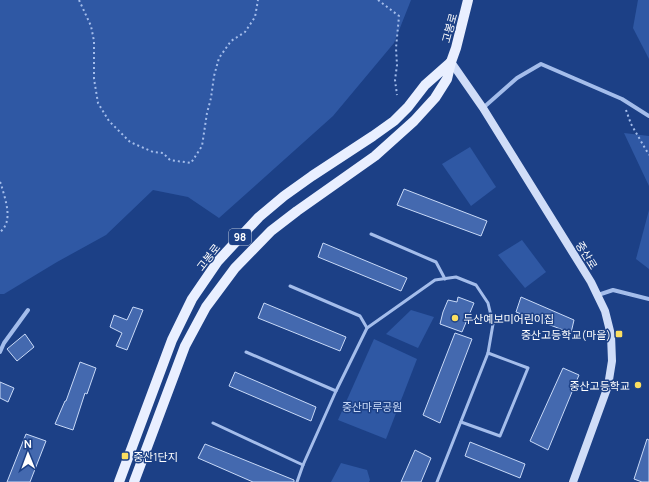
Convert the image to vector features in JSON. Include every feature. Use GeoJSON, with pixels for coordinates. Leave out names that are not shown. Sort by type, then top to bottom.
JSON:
{"type":"FeatureCollection","features":[{"type":"Feature","properties":{"kind":"main road","name":"고봉로"},"geometry":{"type":"LineString","coordinates":[[134,482],[185,346],[206,307],[235,268],[271,232],[297,211],[375,156],[414,121],[435,98],[447,79],[468,0]]}},
{"type":"Feature","properties":{"kind":"main road","name":"고봉로"},"geometry":{"type":"LineString","coordinates":[[119,482],[172,340],[192,299],[218,261],[259,217],[284,196],[394,121],[425,85],[451,62]]}},
{"type":"Feature","properties":{"kind":"main road","name":"중산로"},"geometry":{"type":"LineString","coordinates":[[451,62],[483,108],[591,282],[605,311],[611,335],[612,361],[608,386],[573,482]]}},
{"type":"Feature","properties":{"kind":"street"},"geometry":{"type":"LineString","coordinates":[[483,108],[517,78],[542,64],[622,99],[649,116]]}},
{"type":"Feature","properties":{"kind":"street"},"geometry":{"type":"LineString","coordinates":[[598,295],[613,290],[649,299]]}},
{"type":"Feature","properties":{"kind":"street"},"geometry":{"type":"LineString","coordinates":[[0,352],[4,342],[28,310]]}},
{"type":"Feature","properties":{"kind":"lane"},"geometry":{"type":"LineString","coordinates":[[372,234],[436,262],[445,279]]}},
{"type":"Feature","properties":{"kind":"lane"},"geometry":{"type":"LineString","coordinates":[[297,482],[336,391],[367,328],[435,280],[456,276],[476,285],[488,303],[493,324],[488,353],[437,482]]}},
{"type":"Feature","properties":{"kind":"lane"},"geometry":{"type":"LineString","coordinates":[[290,286],[360,316],[367,328]]}},
{"type":"Feature","properties":{"kind":"lane"},"geometry":{"type":"LineString","coordinates":[[246,352],[336,391]]}},
{"type":"Feature","properties":{"kind":"lane"},"geometry":{"type":"LineString","coordinates":[[461,422],[500,436],[528,368],[488,353]]}},
{"type":"Feature","properties":{"kind":"lane"},"geometry":{"type":"LineString","coordinates":[[213,423],[303,465]]}},
{"type":"Feature","properties":{"kind":"path"},"geometry":{"type":"LineString","coordinates":[[79,0],[91,26],[94,41],[94,79],[98,103],[109,121],[130,142],[153,152],[163,153],[170,160],[191,163],[202,146],[218,58],[231,42],[245,32],[255,17],[258,0]]}},
{"type":"Feature","properties":{"kind":"path"},"geometry":{"type":"LineString","coordinates":[[378,0],[400,16],[396,42],[397,65],[395,80],[397,95]]}},
{"type":"Feature","properties":{"kind":"path"},"geometry":{"type":"LineString","coordinates":[[622,99],[630,124],[649,155]]}},
{"type":"Feature","properties":{"kind":"path"},"geometry":{"type":"LineString","coordinates":[[0,182],[7,210],[7,222],[4,229],[0,232]]}},
{"type":"Feature","properties":{"kind":"green space"},"geometry":{"type":"Polygon","coordinates":[[[0,0],[411,0],[394,43],[333,116],[219,218],[188,197],[153,190],[106,235],[4,294],[0,294],[0,0]]]}},
{"type":"Feature","properties":{"kind":"green space"},"geometry":{"type":"Polygon","coordinates":[[[638,0],[649,0],[649,59],[633,28],[638,0]]]}},
{"type":"Feature","properties":{"kind":"green space"},"geometry":{"type":"Polygon","coordinates":[[[624,133],[649,136],[649,186],[624,133]]]}},
{"type":"Feature","properties":{"kind":"green space"},"geometry":{"type":"Polygon","coordinates":[[[470,147],[496,187],[471,206],[442,164],[470,147]]]}},
{"type":"Feature","properties":{"kind":"green space"},"geometry":{"type":"Polygon","coordinates":[[[649,210],[649,269],[636,259],[649,210]]]}},
{"type":"Feature","properties":{"kind":"green space"},"geometry":{"type":"Polygon","coordinates":[[[522,240],[546,272],[525,288],[498,255],[522,240]]]}},
{"type":"Feature","properties":{"kind":"green space"},"geometry":{"type":"Polygon","coordinates":[[[411,310],[434,317],[418,348],[386,334],[411,310]]]}},
{"type":"Feature","properties":{"kind":"green space","name":"중산마루공원"},"geometry":{"type":"Polygon","coordinates":[[[374,339],[417,359],[386,439],[338,420],[374,339]]]}},
{"type":"Feature","properties":{"kind":"green space"},"geometry":{"type":"Polygon","coordinates":[[[341,463],[367,470],[370,480],[369,482],[331,482],[341,463]]]}},
{"type":"Feature","properties":{"kind":"building"},"geometry":{"type":"Polygon","coordinates":[[[404,189],[487,221],[481,236],[397,205],[404,189]]]}},
{"type":"Feature","properties":{"kind":"building"},"geometry":{"type":"Polygon","coordinates":[[[323,243],[407,278],[401,291],[318,257],[323,243]]]}},
{"type":"Feature","properties":{"kind":"building","name":"두산예보미어린이집"},"geometry":{"type":"Polygon","coordinates":[[[458,297],[474,303],[462,332],[440,324],[448,300],[457,302],[458,297]]]}},
{"type":"Feature","properties":{"kind":"building"},"geometry":{"type":"Polygon","coordinates":[[[521,297],[574,320],[571,333],[516,312],[521,297]]]}},
{"type":"Feature","properties":{"kind":"building"},"geometry":{"type":"Polygon","coordinates":[[[264,303],[346,337],[340,351],[258,318],[264,303]]]}},
{"type":"Feature","properties":{"kind":"building"},"geometry":{"type":"Polygon","coordinates":[[[133,307],[143,310],[127,350],[116,346],[122,333],[110,327],[114,315],[127,320],[133,307]]]}},
{"type":"Feature","properties":{"kind":"building"},"geometry":{"type":"Polygon","coordinates":[[[455,333],[472,339],[440,423],[423,415],[455,333]]]}},
{"type":"Feature","properties":{"kind":"building"},"geometry":{"type":"Polygon","coordinates":[[[25,334],[34,347],[17,361],[7,349],[25,334]]]}},
{"type":"Feature","properties":{"kind":"building"},"geometry":{"type":"Polygon","coordinates":[[[80,362],[96,368],[87,394],[85,393],[73,430],[55,424],[66,401],[80,362]]]}},
{"type":"Feature","properties":{"kind":"building"},"geometry":{"type":"Polygon","coordinates":[[[563,368],[579,375],[548,450],[530,441],[563,368]]]}},
{"type":"Feature","properties":{"kind":"building"},"geometry":{"type":"Polygon","coordinates":[[[235,372],[316,407],[311,421],[229,386],[235,372]]]}},
{"type":"Feature","properties":{"kind":"building"},"geometry":{"type":"Polygon","coordinates":[[[0,382],[14,388],[8,402],[0,398],[0,382]]]}},
{"type":"Feature","properties":{"kind":"building"},"geometry":{"type":"Polygon","coordinates":[[[26,434],[46,441],[30,482],[7,482],[26,434]]]}},
{"type":"Feature","properties":{"kind":"building"},"geometry":{"type":"Polygon","coordinates":[[[647,439],[649,440],[649,482],[642,482],[634,479],[647,439]]]}},
{"type":"Feature","properties":{"kind":"building"},"geometry":{"type":"Polygon","coordinates":[[[470,442],[525,464],[520,478],[465,456],[470,442]]]}},
{"type":"Feature","properties":{"kind":"building"},"geometry":{"type":"Polygon","coordinates":[[[205,444],[294,480],[294,482],[253,482],[198,458],[205,444]]]}},
{"type":"Feature","properties":{"kind":"building"},"geometry":{"type":"Polygon","coordinates":[[[415,450],[431,458],[421,482],[401,482],[415,450]]]}},
{"type":"Feature","properties":{"kind":"place","name":"두산예보미어린이집"},"geometry":{"type":"Point","coordinates":[455,318]}},
{"type":"Feature","properties":{"kind":"place","name":"중산고등학교(마을)"},"geometry":{"type":"Point","coordinates":[619,334]}},
{"type":"Feature","properties":{"kind":"place","name":"중산고등학교"},"geometry":{"type":"Point","coordinates":[638,385]}},
{"type":"Feature","properties":{"kind":"place","name":"중산1단지"},"geometry":{"type":"Point","coordinates":[125,456]}}]}
